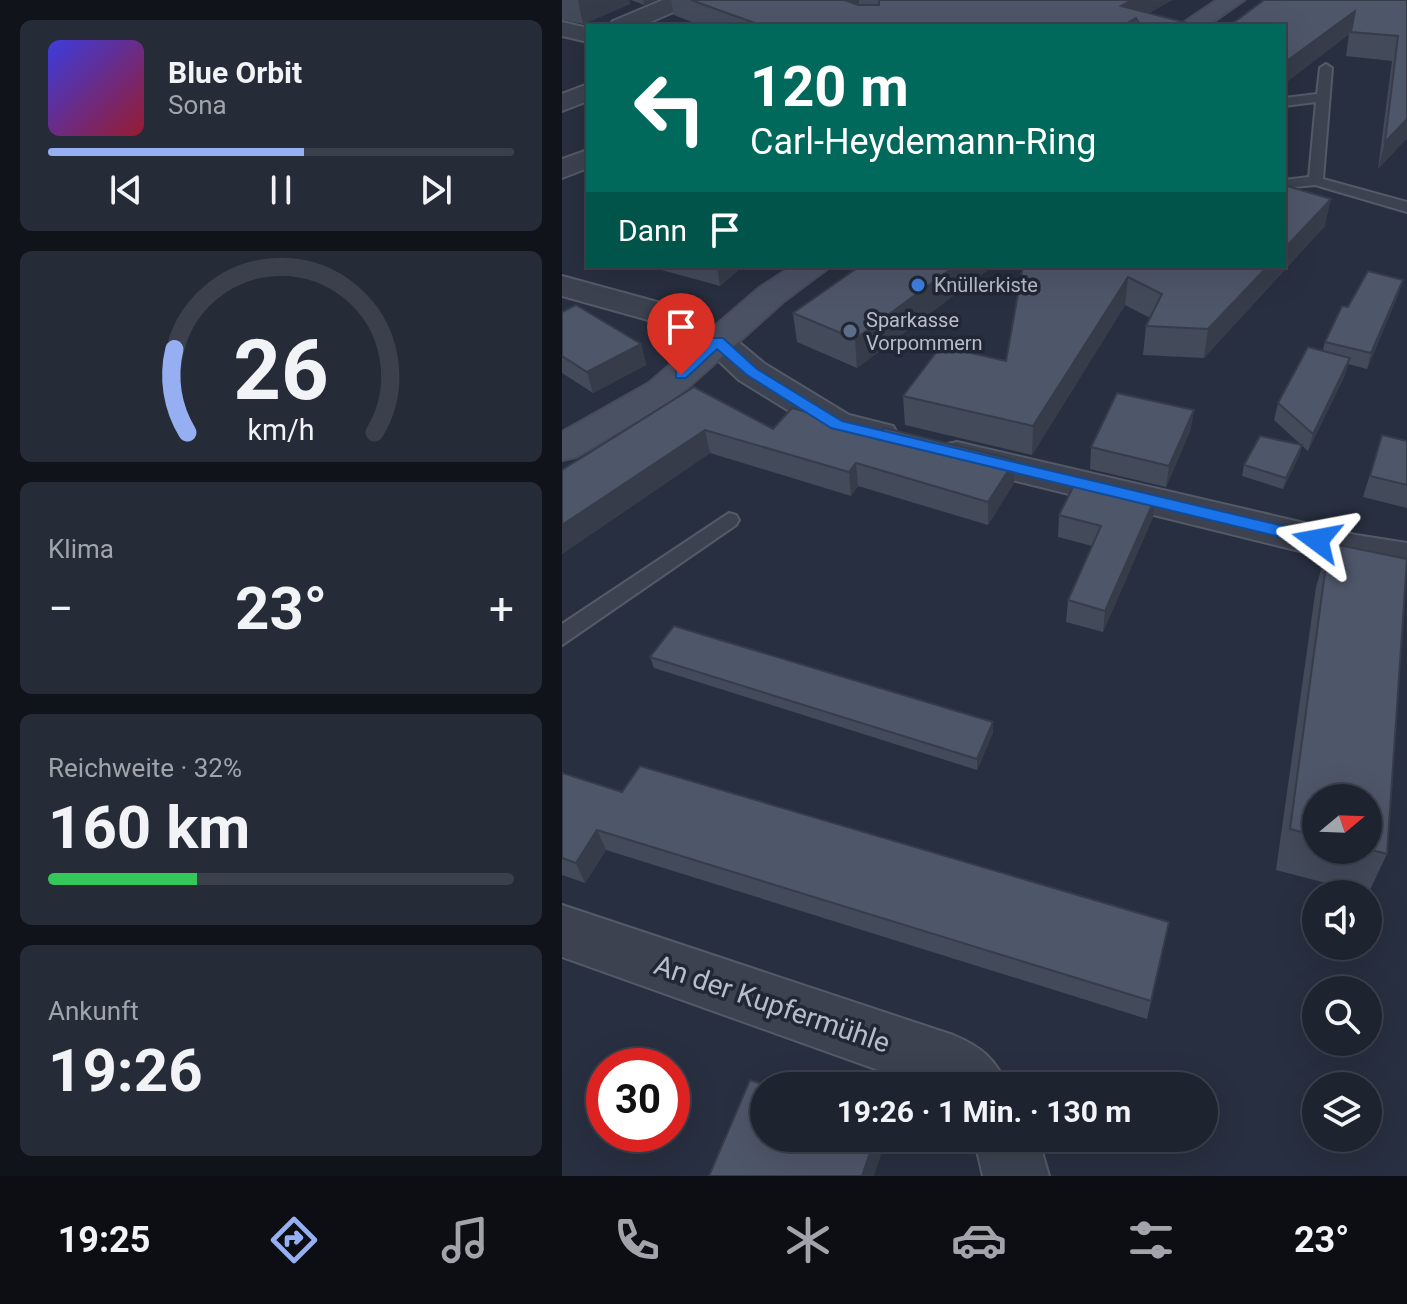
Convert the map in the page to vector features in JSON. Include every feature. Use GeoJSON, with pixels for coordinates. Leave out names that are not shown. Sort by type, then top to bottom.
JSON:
{"type":"FeatureCollection","features":[{"type":"Feature","properties":{"kind":"main road"},"geometry":{"type":"LineString","coordinates":[[1194,24],[1233,0]]}},
{"type":"Feature","properties":{"kind":"main road"},"geometry":{"type":"LineString","coordinates":[[562,448],[662,391],[771,295],[812,268]]}},
{"type":"Feature","properties":{"kind":"street"},"geometry":{"type":"LineString","coordinates":[[626,24],[682,0]]}},
{"type":"Feature","properties":{"kind":"street"},"geometry":{"type":"LineString","coordinates":[[562,29],[586,35]]}},
{"type":"Feature","properties":{"kind":"street"},"geometry":{"type":"LineString","coordinates":[[562,103],[586,93]]}},
{"type":"Feature","properties":{"kind":"street"},"geometry":{"type":"LineString","coordinates":[[562,169],[586,159]]}},
{"type":"Feature","properties":{"kind":"street"},"geometry":{"type":"LineString","coordinates":[[562,286],[671,316],[717,341],[752,372],[836,424],[1356,550],[1407,558]]}},
{"type":"Feature","properties":{"kind":"street","name":"An der Kupfermühle"},"geometry":{"type":"LineString","coordinates":[[562,931],[953,1066],[960,1072]]}},
{"type":"Feature","properties":{"kind":"street"},"geometry":{"type":"LineString","coordinates":[[1010,1152],[1016,1176]]}},
{"type":"Feature","properties":{"kind":"lane"},"geometry":{"type":"LineString","coordinates":[[1316,181],[1326,68]]}},
{"type":"Feature","properties":{"kind":"lane"},"geometry":{"type":"LineString","coordinates":[[1286,102],[1323,97]]}},
{"type":"Feature","properties":{"kind":"lane"},"geometry":{"type":"LineString","coordinates":[[1286,184],[1316,181],[1407,207]]}},
{"type":"Feature","properties":{"kind":"lane"},"geometry":{"type":"LineString","coordinates":[[562,636],[729,520]]}},
{"type":"Feature","properties":{"kind":"building"},"geometry":{"type":"Polygon","coordinates":[[[691,0],[845,0],[858,5],[879,5],[879,0],[1132,0],[1121,6],[1191,24],[1140,24],[1136,18],[1126,24],[757,24],[691,0]]]}},
{"type":"Feature","properties":{"kind":"building"},"geometry":{"type":"Polygon","coordinates":[[[1264,0],[1407,0],[1407,119],[1385,142],[1398,36],[1351,32],[1355,11],[1286,62],[1286,24],[1232,24],[1264,0]]]}},
{"type":"Feature","properties":{"kind":"building"},"geometry":{"type":"Polygon","coordinates":[[[1286,186],[1331,199],[1286,247],[1286,186]]]}},
{"type":"Feature","properties":{"kind":"building"},"geometry":{"type":"Polygon","coordinates":[[[857,268],[952,268],[855,339],[793,313],[857,268]]]}},
{"type":"Feature","properties":{"kind":"building"},"geometry":{"type":"Polygon","coordinates":[[[1023,268],[1266,268],[1208,329],[1146,326],[1162,294],[1128,277],[1033,426],[903,396],[941,346],[1006,361],[1023,268]]]}},
{"type":"Feature","properties":{"kind":"building"},"geometry":{"type":"Polygon","coordinates":[[[1368,271],[1403,280],[1371,353],[1325,342],[1342,306],[1348,307],[1368,271]]]}},
{"type":"Feature","properties":{"kind":"building"},"geometry":{"type":"Polygon","coordinates":[[[576,305],[641,344],[587,372],[562,356],[562,312],[576,305]]]}},
{"type":"Feature","properties":{"kind":"building"},"geometry":{"type":"Polygon","coordinates":[[[1308,347],[1350,358],[1313,434],[1278,403],[1308,347]]]}},
{"type":"Feature","properties":{"kind":"building"},"geometry":{"type":"Polygon","coordinates":[[[694,387],[773,429],[792,408],[881,433],[884,428],[1015,460],[988,502],[856,463],[849,472],[705,430],[562,525],[562,470],[694,387]]]}},
{"type":"Feature","properties":{"kind":"building"},"geometry":{"type":"Polygon","coordinates":[[[1117,393],[1194,410],[1169,466],[1091,447],[1117,393]]]}},
{"type":"Feature","properties":{"kind":"building"},"geometry":{"type":"Polygon","coordinates":[[[1382,435],[1407,441],[1407,485],[1370,476],[1382,435]]]}},
{"type":"Feature","properties":{"kind":"building"},"geometry":{"type":"Polygon","coordinates":[[[1260,436],[1302,445],[1286,478],[1244,465],[1260,436]]]}},
{"type":"Feature","properties":{"kind":"building"},"geometry":{"type":"Polygon","coordinates":[[[1078,477],[1156,496],[1105,611],[1068,600],[1101,526],[1059,515],[1078,477]]]}},
{"type":"Feature","properties":{"kind":"building"},"geometry":{"type":"Polygon","coordinates":[[[1329,543],[1407,559],[1387,854],[1382,853],[1382,784],[1302,784],[1302,832],[1290,829],[1329,543]]]}},
{"type":"Feature","properties":{"kind":"building"},"geometry":{"type":"Polygon","coordinates":[[[674,626],[993,722],[977,759],[650,657],[674,626]]]}},
{"type":"Feature","properties":{"kind":"building"},"geometry":{"type":"Polygon","coordinates":[[[640,766],[1169,922],[1151,1001],[597,830],[576,863],[562,858],[562,773],[622,792],[640,766]]]}},
{"type":"Feature","properties":{"kind":"building"},"geometry":{"type":"Polygon","coordinates":[[[750,1080],[750,1152],[870,1152],[862,1176],[709,1176],[750,1080]]]}},
{"type":"Feature","properties":{"kind":"place","name":"Knüllerkiste"},"geometry":{"type":"Point","coordinates":[918,285]}},
{"type":"Feature","properties":{"kind":"place","name":"Sparkasse Vorpommern"},"geometry":{"type":"Point","coordinates":[850,331]}},
{"type":"Feature","properties":{"kind":"route"},"geometry":{"type":"LineString","coordinates":[[681,375],[717,341],[752,372],[836,424],[1317,540]]}}]}
